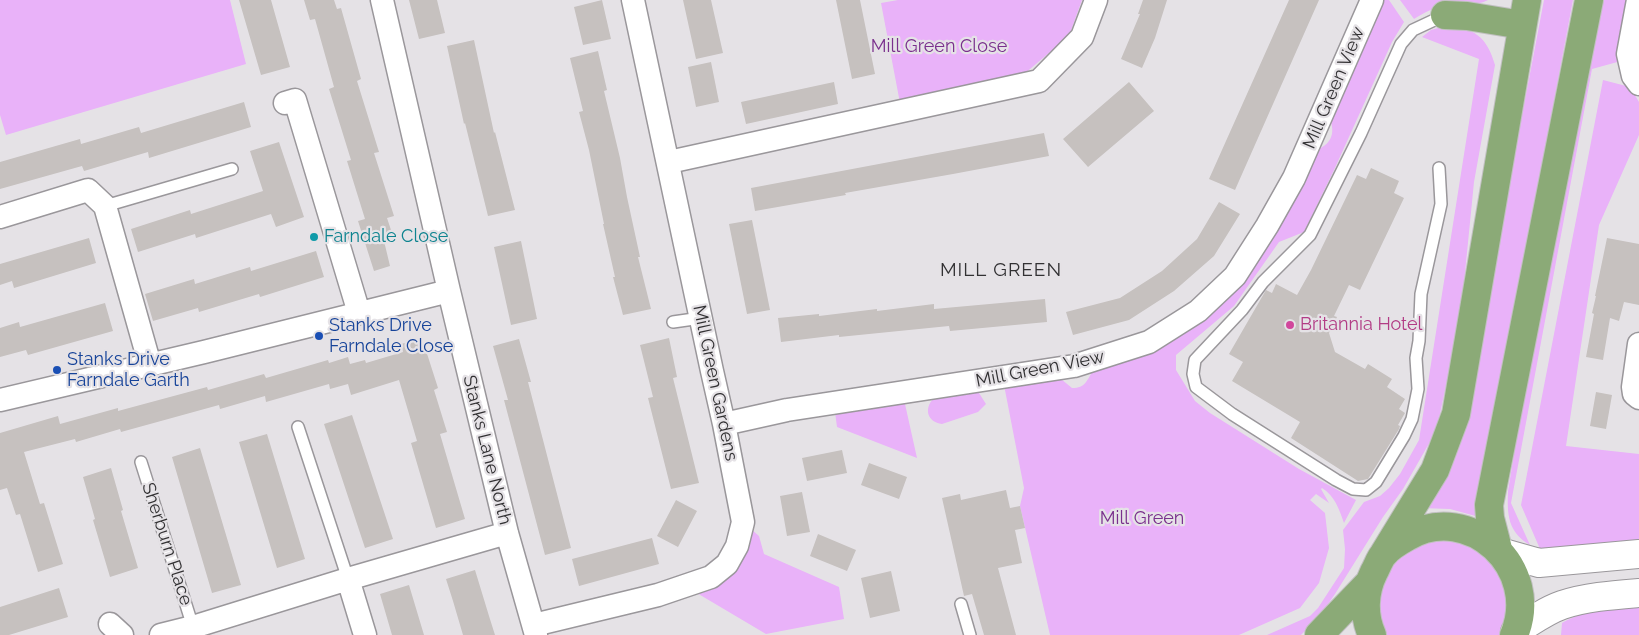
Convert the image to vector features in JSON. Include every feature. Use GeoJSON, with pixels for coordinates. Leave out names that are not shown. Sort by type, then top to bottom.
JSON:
{"type":"FeatureCollection","features":[{"type":"Feature","properties":{"kind":"highway"},"geometry":{"type":"LineString","coordinates":[[1499,551],[1490,518],[1489,505],[1589,0]]}},
{"type":"Feature","properties":{"kind":"highway"},"geometry":{"type":"LineString","coordinates":[[1318,635],[1368,584],[1383,555],[1435,470],[1456,414],[1525,13],[1467,16],[1444,15]]}},
{"type":"Feature","properties":{"kind":"highway"},"geometry":{"type":"LineString","coordinates":[[1383,555],[1393,544],[1415,532],[1431,527],[1455,527],[1483,536],[1499,551],[1510,565],[1516,578],[1520,602],[1514,634]]}},
{"type":"Feature","properties":{"kind":"highway"},"geometry":{"type":"LineString","coordinates":[[1368,584],[1366,603],[1368,622],[1372,635]]}},
{"type":"Feature","properties":{"kind":"street","name":"Stanks Lane North"},"geometry":{"type":"LineString","coordinates":[[382,0],[507,533],[535,630]]}},
{"type":"Feature","properties":{"kind":"street","name":"Mill Green Gardens"},"geometry":{"type":"LineString","coordinates":[[535,630],[658,595],[711,577],[727,564],[737,546],[743,522],[669,162],[633,0]]}},
{"type":"Feature","properties":{"kind":"street"},"geometry":{"type":"LineString","coordinates":[[669,162],[1039,81],[1082,37],[1096,0]]}},
{"type":"Feature","properties":{"kind":"street","name":"Mill Green View"},"geometry":{"type":"LineString","coordinates":[[724,424],[787,410],[1074,366],[1149,342],[1198,311],[1235,276],[1267,226],[1294,178],[1372,0]]}},
{"type":"Feature","properties":{"kind":"street"},"geometry":{"type":"LineString","coordinates":[[1638,0],[1628,54],[1633,76],[1639,84]]}},
{"type":"Feature","properties":{"kind":"street"},"geometry":{"type":"LineString","coordinates":[[285,103],[295,100],[359,314]]}},
{"type":"Feature","properties":{"kind":"street"},"geometry":{"type":"LineString","coordinates":[[0,217],[88,190],[105,206],[150,365]]}},
{"type":"Feature","properties":{"kind":"street"},"geometry":{"type":"LineString","coordinates":[[0,400],[449,291]]}},
{"type":"Feature","properties":{"kind":"street"},"geometry":{"type":"LineString","coordinates":[[1639,344],[1633,387],[1634,394],[1639,398]]}},
{"type":"Feature","properties":{"kind":"street","name":"Sherburn Place"},"geometry":{"type":"LineString","coordinates":[[161,635],[507,533]]}},
{"type":"Feature","properties":{"kind":"street"},"geometry":{"type":"LineString","coordinates":[[1499,551],[1539,563],[1639,554]]}},
{"type":"Feature","properties":{"kind":"street"},"geometry":{"type":"LineString","coordinates":[[348,579],[365,635]]}},
{"type":"Feature","properties":{"kind":"street"},"geometry":{"type":"LineString","coordinates":[[1514,634],[1534,619],[1563,605],[1615,595],[1639,594]]}},
{"type":"Feature","properties":{"kind":"lane"},"geometry":{"type":"LineString","coordinates":[[1439,168],[1441,204],[1421,294],[1419,341],[1416,358],[1418,389],[1412,419],[1376,482],[1366,490],[1353,490],[1232,414],[1196,387],[1193,374],[1195,360],[1242,310],[1263,282],[1310,235],[1357,141],[1401,44],[1413,30],[1444,15]]}},
{"type":"Feature","properties":{"kind":"lane"},"geometry":{"type":"LineString","coordinates":[[105,206],[232,169]]}},
{"type":"Feature","properties":{"kind":"lane"},"geometry":{"type":"LineString","coordinates":[[673,322],[700,318]]}},
{"type":"Feature","properties":{"kind":"lane"},"geometry":{"type":"LineString","coordinates":[[298,427],[348,579]]}},
{"type":"Feature","properties":{"kind":"lane","name":"Sherburn Place"},"geometry":{"type":"LineString","coordinates":[[141,462],[193,627]]}},
{"type":"Feature","properties":{"kind":"lane"},"geometry":{"type":"LineString","coordinates":[[961,604],[970,635]]}},
{"type":"Feature","properties":{"kind":"green space"},"geometry":{"type":"Polygon","coordinates":[[[0,0],[230,0],[246,64],[6,135],[0,115],[0,0]]]}},
{"type":"Feature","properties":{"kind":"green space","name":"Mill Green Close"},"geometry":{"type":"Polygon","coordinates":[[[898,0],[1082,0],[1069,36],[1023,75],[900,103],[881,3],[898,0]]]}},
{"type":"Feature","properties":{"kind":"green space","name":"Mill Green"},"geometry":{"type":"Polygon","coordinates":[[[1380,0],[1389,0],[1404,22],[1392,42],[1304,232],[1279,242],[1234,306],[1176,355],[1176,370],[1195,401],[1210,413],[1299,469],[1356,500],[1344,523],[1333,499],[1322,488],[1329,503],[1316,494],[1310,500],[1325,513],[1329,548],[1319,583],[1300,608],[1239,635],[1050,635],[1020,506],[1024,488],[1004,385],[1061,379],[1072,388],[1080,387],[1093,371],[1117,365],[1195,321],[1314,150],[1328,143],[1332,134],[1329,118],[1380,0]]]}},
{"type":"Feature","properties":{"kind":"green space"},"geometry":{"type":"Polygon","coordinates":[[[1400,0],[1488,0],[1472,4],[1440,7],[1414,19],[1400,0]]]}},
{"type":"Feature","properties":{"kind":"green space"},"geometry":{"type":"Polygon","coordinates":[[[1544,0],[1573,0],[1482,484],[1479,517],[1450,509],[1420,508],[1465,415],[1544,0]]]}},
{"type":"Feature","properties":{"kind":"green space"},"geometry":{"type":"Polygon","coordinates":[[[1601,0],[1627,0],[1621,61],[1592,69],[1511,503],[1530,545],[1517,534],[1510,522],[1508,491],[1530,357],[1601,0]]]}},
{"type":"Feature","properties":{"kind":"green space"},"geometry":{"type":"Polygon","coordinates":[[[1445,26],[1464,29],[1478,35],[1488,47],[1495,65],[1474,182],[1461,313],[1435,433],[1403,489],[1322,613],[1301,635],[1267,635],[1310,616],[1318,608],[1344,568],[1343,530],[1364,502],[1380,496],[1389,488],[1400,474],[1419,440],[1479,59],[1422,37],[1431,30],[1445,26]]]}},
{"type":"Feature","properties":{"kind":"green space"},"geometry":{"type":"Polygon","coordinates":[[[1603,80],[1630,87],[1639,102],[1639,135],[1599,225],[1566,446],[1639,454],[1639,545],[1540,549],[1521,505],[1603,80]]]}},
{"type":"Feature","properties":{"kind":"green space"},"geometry":{"type":"Polygon","coordinates":[[[974,391],[979,393],[986,404],[978,412],[942,424],[930,418],[928,407],[933,399],[974,391]]]}},
{"type":"Feature","properties":{"kind":"green space"},"geometry":{"type":"Polygon","coordinates":[[[900,402],[905,404],[917,458],[837,427],[835,412],[900,402]]]}},
{"type":"Feature","properties":{"kind":"green space"},"geometry":{"type":"Polygon","coordinates":[[[743,522],[759,536],[764,554],[839,587],[844,619],[766,634],[685,586],[711,577],[743,522]]]}},
{"type":"Feature","properties":{"kind":"green space"},"geometry":{"type":"Polygon","coordinates":[[[1448,538],[1465,542],[1488,558],[1505,584],[1508,606],[1505,622],[1499,635],[1387,635],[1381,620],[1379,606],[1383,579],[1390,567],[1411,548],[1425,541],[1448,538]]]}},
{"type":"Feature","properties":{"kind":"green space"},"geometry":{"type":"Polygon","coordinates":[[[1611,608],[1639,608],[1639,635],[1561,635],[1562,623],[1585,613],[1611,608]]]}},
{"type":"Feature","properties":{"kind":"building"},"geometry":{"type":"Polygon","coordinates":[[[239,0],[271,0],[290,67],[261,75],[239,0]]]}},
{"type":"Feature","properties":{"kind":"building"},"geometry":{"type":"Polygon","coordinates":[[[304,0],[334,0],[337,9],[341,8],[361,79],[357,81],[379,152],[374,153],[394,216],[387,218],[394,239],[384,241],[390,266],[374,271],[358,221],[365,219],[347,161],[351,160],[329,89],[334,87],[315,19],[310,20],[304,0]]]}},
{"type":"Feature","properties":{"kind":"building"},"geometry":{"type":"Polygon","coordinates":[[[409,0],[437,0],[445,33],[419,39],[409,0]]]}},
{"type":"Feature","properties":{"kind":"building"},"geometry":{"type":"Polygon","coordinates":[[[602,0],[611,39],[583,45],[574,7],[602,0]]]}},
{"type":"Feature","properties":{"kind":"building"},"geometry":{"type":"Polygon","coordinates":[[[683,0],[711,0],[723,53],[696,59],[683,0]]]}},
{"type":"Feature","properties":{"kind":"building"},"geometry":{"type":"Polygon","coordinates":[[[836,0],[860,0],[875,74],[852,79],[836,0]]]}},
{"type":"Feature","properties":{"kind":"building"},"geometry":{"type":"Polygon","coordinates":[[[1143,0],[1167,0],[1155,38],[1142,68],[1121,59],[1140,14],[1138,14],[1143,0]]]}},
{"type":"Feature","properties":{"kind":"building"},"geometry":{"type":"Polygon","coordinates":[[[1289,0],[1319,0],[1235,190],[1209,179],[1289,0]]]}},
{"type":"Feature","properties":{"kind":"building"},"geometry":{"type":"Polygon","coordinates":[[[474,40],[494,133],[515,210],[488,216],[464,124],[447,46],[474,40]]]}},
{"type":"Feature","properties":{"kind":"building"},"geometry":{"type":"Polygon","coordinates":[[[598,51],[607,90],[604,91],[640,257],[638,257],[651,309],[623,315],[613,277],[615,277],[589,150],[579,112],[583,111],[570,58],[598,51]]]}},
{"type":"Feature","properties":{"kind":"building"},"geometry":{"type":"Polygon","coordinates":[[[711,62],[719,102],[696,107],[688,67],[711,62]]]}},
{"type":"Feature","properties":{"kind":"building"},"geometry":{"type":"Polygon","coordinates":[[[834,82],[838,104],[746,124],[741,102],[834,82]]]}},
{"type":"Feature","properties":{"kind":"building"},"geometry":{"type":"Polygon","coordinates":[[[1129,82],[1154,111],[1088,167],[1063,139],[1129,82]]]}},
{"type":"Feature","properties":{"kind":"building"},"geometry":{"type":"Polygon","coordinates":[[[244,102],[251,127],[149,158],[148,152],[84,171],[82,166],[0,189],[0,162],[80,139],[81,144],[139,127],[141,133],[244,102]]]}},
{"type":"Feature","properties":{"kind":"building"},"geometry":{"type":"Polygon","coordinates":[[[1044,133],[1049,156],[755,211],[751,188],[1044,133]]]}},
{"type":"Feature","properties":{"kind":"building"},"geometry":{"type":"Polygon","coordinates":[[[279,142],[304,217],[276,227],[271,214],[196,238],[195,234],[138,252],[131,229],[190,210],[191,214],[263,191],[250,151],[279,142]]]}},
{"type":"Feature","properties":{"kind":"building","name":"Britannia Hotel"},"geometry":{"type":"Polygon","coordinates":[[[1371,168],[1399,181],[1394,193],[1404,198],[1360,290],[1349,285],[1334,316],[1337,317],[1329,333],[1335,352],[1365,369],[1368,364],[1392,379],[1387,387],[1405,399],[1399,409],[1405,413],[1398,425],[1400,426],[1399,429],[1368,479],[1358,481],[1291,438],[1300,422],[1232,381],[1243,362],[1229,354],[1266,290],[1272,293],[1276,284],[1297,295],[1357,175],[1366,179],[1371,168]]]}},
{"type":"Feature","properties":{"kind":"building"},"geometry":{"type":"Polygon","coordinates":[[[1219,202],[1240,214],[1214,256],[1174,291],[1129,320],[1073,335],[1066,312],[1120,298],[1162,271],[1197,239],[1219,202]]]}},
{"type":"Feature","properties":{"kind":"building"},"geometry":{"type":"Polygon","coordinates":[[[752,220],[770,310],[747,314],[729,224],[752,220]]]}},
{"type":"Feature","properties":{"kind":"building"},"geometry":{"type":"Polygon","coordinates":[[[89,238],[96,263],[14,288],[12,281],[0,285],[0,264],[89,238]]]}},
{"type":"Feature","properties":{"kind":"building"},"geometry":{"type":"Polygon","coordinates":[[[1607,238],[1639,244],[1639,305],[1624,302],[1619,321],[1610,318],[1603,360],[1586,357],[1594,314],[1592,313],[1595,296],[1607,238]]]}},
{"type":"Feature","properties":{"kind":"building"},"geometry":{"type":"Polygon","coordinates":[[[521,241],[537,319],[511,325],[494,247],[521,241]]]}},
{"type":"Feature","properties":{"kind":"building"},"geometry":{"type":"Polygon","coordinates":[[[316,251],[324,277],[260,297],[259,294],[199,312],[198,308],[153,321],[145,294],[194,279],[195,284],[250,267],[251,271],[316,251]]]}},
{"type":"Feature","properties":{"kind":"building"},"geometry":{"type":"Polygon","coordinates":[[[1045,299],[1047,322],[950,331],[949,326],[781,342],[778,318],[819,314],[819,316],[877,309],[877,311],[934,304],[934,309],[1045,299]]]}},
{"type":"Feature","properties":{"kind":"building"},"geometry":{"type":"Polygon","coordinates":[[[105,303],[113,331],[28,355],[26,350],[0,357],[0,328],[19,322],[20,327],[105,303]]]}},
{"type":"Feature","properties":{"kind":"building"},"geometry":{"type":"Polygon","coordinates":[[[422,338],[438,388],[434,390],[447,432],[440,434],[465,519],[436,528],[411,443],[417,441],[399,380],[351,395],[348,384],[330,389],[329,384],[266,402],[265,396],[220,409],[219,405],[121,432],[120,429],[76,442],[75,439],[24,452],[40,504],[44,503],[63,564],[38,572],[20,514],[16,515],[7,488],[0,490],[0,433],[58,416],[60,424],[118,408],[118,411],[207,387],[208,390],[264,374],[266,378],[328,360],[329,363],[348,357],[350,364],[365,360],[366,363],[403,352],[401,344],[422,338]]]}},
{"type":"Feature","properties":{"kind":"building"},"geometry":{"type":"Polygon","coordinates":[[[669,338],[677,377],[673,378],[699,483],[671,489],[648,398],[653,397],[640,345],[669,338]]]}},
{"type":"Feature","properties":{"kind":"building"},"geometry":{"type":"Polygon","coordinates":[[[519,339],[531,382],[528,382],[571,548],[545,555],[504,400],[508,400],[493,346],[519,339]]]}},
{"type":"Feature","properties":{"kind":"building"},"geometry":{"type":"Polygon","coordinates":[[[1596,392],[1612,395],[1606,429],[1590,426],[1596,392]]]}},
{"type":"Feature","properties":{"kind":"building"},"geometry":{"type":"Polygon","coordinates":[[[352,415],[393,539],[365,548],[324,424],[352,415]]]}},
{"type":"Feature","properties":{"kind":"building"},"geometry":{"type":"Polygon","coordinates":[[[267,434],[305,559],[277,568],[239,442],[267,434]]]}},
{"type":"Feature","properties":{"kind":"building"},"geometry":{"type":"Polygon","coordinates":[[[200,448],[241,585],[212,593],[172,457],[200,448]]]}},
{"type":"Feature","properties":{"kind":"building"},"geometry":{"type":"Polygon","coordinates":[[[842,450],[847,473],[807,481],[802,458],[842,450]]]}},
{"type":"Feature","properties":{"kind":"building"},"geometry":{"type":"Polygon","coordinates":[[[869,463],[907,477],[899,499],[861,485],[869,463]]]}},
{"type":"Feature","properties":{"kind":"building"},"geometry":{"type":"Polygon","coordinates":[[[111,468],[123,510],[121,511],[138,568],[110,577],[93,520],[95,519],[83,477],[111,468]]]}},
{"type":"Feature","properties":{"kind":"building"},"geometry":{"type":"Polygon","coordinates":[[[1006,490],[1010,508],[1020,506],[1025,528],[1015,530],[1022,563],[998,568],[1016,635],[984,635],[972,594],[964,596],[942,498],[960,494],[961,500],[1006,490]]]}},
{"type":"Feature","properties":{"kind":"building"},"geometry":{"type":"Polygon","coordinates":[[[802,492],[810,532],[787,536],[780,496],[802,492]]]}},
{"type":"Feature","properties":{"kind":"building"},"geometry":{"type":"Polygon","coordinates":[[[676,500],[697,511],[678,547],[657,536],[676,500]]]}},
{"type":"Feature","properties":{"kind":"building"},"geometry":{"type":"Polygon","coordinates":[[[818,534],[856,550],[847,571],[810,556],[818,534]]]}},
{"type":"Feature","properties":{"kind":"building"},"geometry":{"type":"Polygon","coordinates":[[[652,538],[659,564],[579,586],[572,559],[652,538]]]}},
{"type":"Feature","properties":{"kind":"building"},"geometry":{"type":"Polygon","coordinates":[[[475,570],[495,635],[463,635],[446,579],[475,570]]]}},
{"type":"Feature","properties":{"kind":"building"},"geometry":{"type":"Polygon","coordinates":[[[891,571],[900,611],[870,618],[861,578],[891,571]]]}},
{"type":"Feature","properties":{"kind":"building"},"geometry":{"type":"Polygon","coordinates":[[[409,585],[424,635],[392,635],[380,594],[409,585]]]}},
{"type":"Feature","properties":{"kind":"building"},"geometry":{"type":"Polygon","coordinates":[[[59,588],[68,617],[9,635],[0,635],[0,607],[59,588]]]}},
{"type":"Feature","properties":{"kind":"place","name":"Farndale Close"},"geometry":{"type":"Point","coordinates":[314,237]}},
{"type":"Feature","properties":{"kind":"place","name":"Britannia Hotel"},"geometry":{"type":"Point","coordinates":[1290,325]}},
{"type":"Feature","properties":{"kind":"place","name":"Stanks Drive Farndale Close"},"geometry":{"type":"Point","coordinates":[319,336]}},
{"type":"Feature","properties":{"kind":"place","name":"Stanks Drive Farndale Garth"},"geometry":{"type":"Point","coordinates":[57,370]}},
{"type":"Feature","properties":{"kind":"district","name":"MILL GREEN"},"geometry":{"type":"Point","coordinates":[1001,270]}}]}
